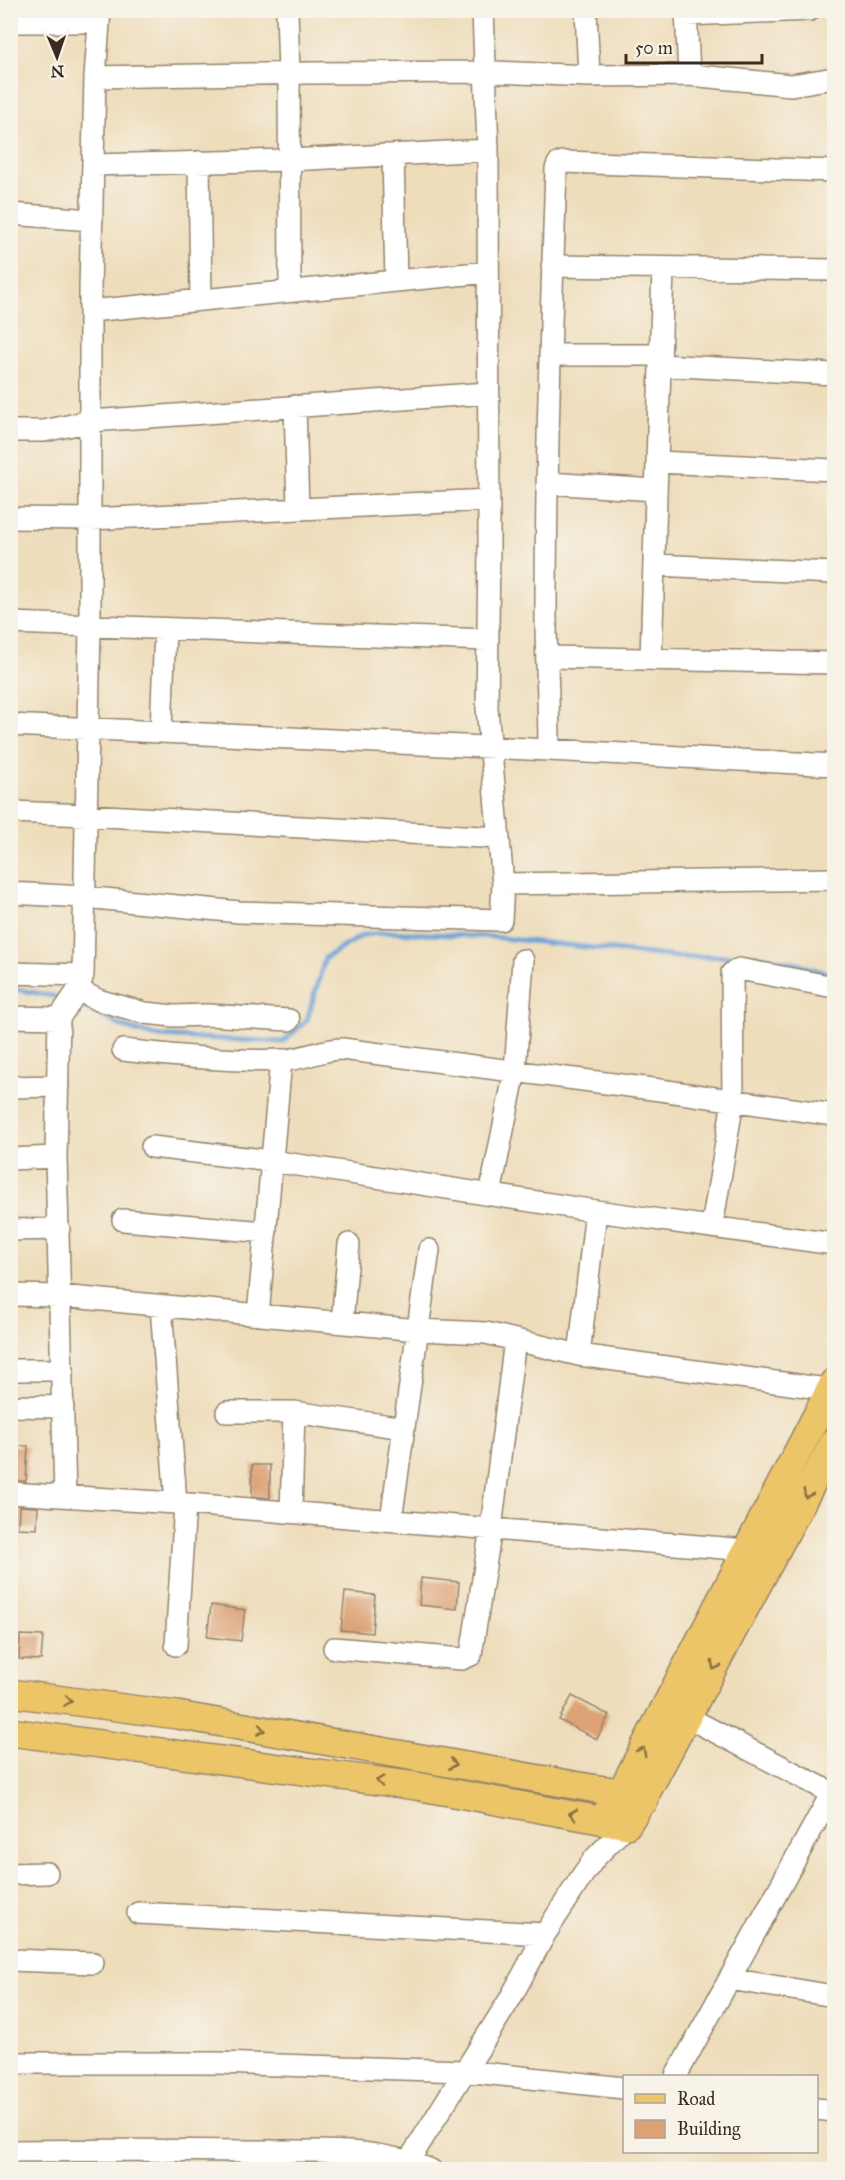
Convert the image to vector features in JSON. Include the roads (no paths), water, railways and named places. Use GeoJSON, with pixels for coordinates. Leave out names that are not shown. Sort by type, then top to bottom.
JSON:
{"type":"FeatureCollection","features":[{"type":"Feature","properties":{"kind":"main road"},"geometry":{"type":"LineString","coordinates":[[624,1809],[747,1549],[833,1387]]}},
{"type":"Feature","properties":{"kind":"main road"},"geometry":{"type":"LineString","coordinates":[[624,1809],[687,1717],[834,1442]]}},
{"type":"Feature","properties":{"kind":"main road"},"geometry":{"type":"LineString","coordinates":[[10,1693],[177,1715],[597,1790],[624,1809]]}},
{"type":"Feature","properties":{"kind":"main road"},"geometry":{"type":"LineString","coordinates":[[10,1732],[416,1786],[624,1809]]}},
{"type":"Feature","properties":{"kind":"street"},"geometry":{"type":"LineString","coordinates":[[287,10],[290,291]]}},
{"type":"Feature","properties":{"kind":"street"},"geometry":{"type":"LineString","coordinates":[[10,893],[84,897],[239,912],[498,921],[503,917],[503,884],[487,708],[488,150],[483,10]]}},
{"type":"Feature","properties":{"kind":"street"},"geometry":{"type":"LineString","coordinates":[[586,10],[589,76]]}},
{"type":"Feature","properties":{"kind":"street"},"geometry":{"type":"LineString","coordinates":[[689,75],[686,13],[810,10]]}},
{"type":"Feature","properties":{"kind":"street"},"geometry":{"type":"LineString","coordinates":[[10,22],[100,16],[95,77],[90,311],[89,728],[84,897],[72,998],[58,1086],[56,1157],[65,1496]]}},
{"type":"Feature","properties":{"kind":"street"},"geometry":{"type":"LineString","coordinates":[[95,77],[486,72],[589,76],[689,75],[791,85],[834,78]]}},
{"type":"Feature","properties":{"kind":"street"},"geometry":{"type":"LineString","coordinates":[[93,165],[289,160],[488,150]]}},
{"type":"Feature","properties":{"kind":"street"},"geometry":{"type":"LineString","coordinates":[[393,155],[396,281]]}},
{"type":"Feature","properties":{"kind":"street"},"geometry":{"type":"LineString","coordinates":[[199,162],[201,300]]}},
{"type":"Feature","properties":{"kind":"street"},"geometry":{"type":"LineString","coordinates":[[549,750],[546,616],[548,483],[552,266],[558,164],[562,162],[834,171]]}},
{"type":"Feature","properties":{"kind":"street"},"geometry":{"type":"LineString","coordinates":[[10,214],[92,220]]}},
{"type":"Feature","properties":{"kind":"street"},"geometry":{"type":"LineString","coordinates":[[552,266],[834,270]]}},
{"type":"Feature","properties":{"kind":"street"},"geometry":{"type":"LineString","coordinates":[[651,659],[663,268]]}},
{"type":"Feature","properties":{"kind":"street"},"geometry":{"type":"LineString","coordinates":[[90,311],[488,272]]}},
{"type":"Feature","properties":{"kind":"street"},"geometry":{"type":"LineString","coordinates":[[551,355],[660,360],[834,375]]}},
{"type":"Feature","properties":{"kind":"street"},"geometry":{"type":"LineString","coordinates":[[10,431],[44,431],[91,421],[488,393]]}},
{"type":"Feature","properties":{"kind":"street"},"geometry":{"type":"LineString","coordinates":[[295,406],[298,509]]}},
{"type":"Feature","properties":{"kind":"street"},"geometry":{"type":"LineString","coordinates":[[657,462],[834,470]]}},
{"type":"Feature","properties":{"kind":"street"},"geometry":{"type":"LineString","coordinates":[[548,483],[655,490]]}},
{"type":"Feature","properties":{"kind":"street"},"geometry":{"type":"LineString","coordinates":[[10,518],[91,519],[489,500]]}},
{"type":"Feature","properties":{"kind":"street"},"geometry":{"type":"LineString","coordinates":[[654,565],[834,573]]}},
{"type":"Feature","properties":{"kind":"street"},"geometry":{"type":"LineString","coordinates":[[10,622],[90,627],[488,640]]}},
{"type":"Feature","properties":{"kind":"street"},"geometry":{"type":"LineString","coordinates":[[161,732],[165,629]]}},
{"type":"Feature","properties":{"kind":"street"},"geometry":{"type":"LineString","coordinates":[[548,657],[834,663]]}},
{"type":"Feature","properties":{"kind":"street"},"geometry":{"type":"LineString","coordinates":[[10,725],[834,765]]}},
{"type":"Feature","properties":{"kind":"street"},"geometry":{"type":"LineString","coordinates":[[10,812],[499,838]]}},
{"type":"Feature","properties":{"kind":"street"},"geometry":{"type":"LineString","coordinates":[[503,884],[834,879]]}},
{"type":"Feature","properties":{"kind":"street"},"geometry":{"type":"LineString","coordinates":[[490,1194],[516,1071],[523,960]]}},
{"type":"Feature","properties":{"kind":"street"},"geometry":{"type":"LineString","coordinates":[[712,1226],[733,1101],[732,973],[739,969],[834,987]]}},
{"type":"Feature","properties":{"kind":"street"},"geometry":{"type":"LineString","coordinates":[[10,973],[72,998],[98,1000],[145,1013],[289,1020]]}},
{"type":"Feature","properties":{"kind":"street"},"geometry":{"type":"LineString","coordinates":[[10,1017],[72,998]]}},
{"type":"Feature","properties":{"kind":"street"},"geometry":{"type":"LineString","coordinates":[[123,1050],[211,1059],[281,1060],[296,1059],[320,1051],[342,1049],[834,1115]]}},
{"type":"Feature","properties":{"kind":"street"},"geometry":{"type":"LineString","coordinates":[[258,1315],[281,1060]]}},
{"type":"Feature","properties":{"kind":"street"},"geometry":{"type":"LineString","coordinates":[[10,1087],[58,1086]]}},
{"type":"Feature","properties":{"kind":"street"},"geometry":{"type":"LineString","coordinates":[[152,1146],[272,1161],[596,1211],[834,1244]]}},
{"type":"Feature","properties":{"kind":"street"},"geometry":{"type":"LineString","coordinates":[[10,1159],[56,1157]]}},
{"type":"Feature","properties":{"kind":"street"},"geometry":{"type":"LineString","coordinates":[[579,1354],[596,1211]]}},
{"type":"Feature","properties":{"kind":"street"},"geometry":{"type":"LineString","coordinates":[[123,1220],[266,1232]]}},
{"type":"Feature","properties":{"kind":"street"},"geometry":{"type":"LineString","coordinates":[[10,1230],[59,1229]]}},
{"type":"Feature","properties":{"kind":"street"},"geometry":{"type":"LineString","coordinates":[[342,1323],[349,1244]]}},
{"type":"Feature","properties":{"kind":"street"},"geometry":{"type":"LineString","coordinates":[[391,1520],[429,1250]]}},
{"type":"Feature","properties":{"kind":"street"},"geometry":{"type":"LineString","coordinates":[[10,1295],[61,1296],[418,1330],[486,1333],[579,1354],[833,1387]]}},
{"type":"Feature","properties":{"kind":"street"},"geometry":{"type":"LineString","coordinates":[[160,1306],[180,1503],[176,1645]]}},
{"type":"Feature","properties":{"kind":"street"},"geometry":{"type":"LineString","coordinates":[[334,1648],[462,1659],[471,1655],[491,1528],[515,1340]]}},
{"type":"Feature","properties":{"kind":"street"},"geometry":{"type":"LineString","coordinates":[[10,1370],[63,1370]]}},
{"type":"Feature","properties":{"kind":"street"},"geometry":{"type":"LineString","coordinates":[[10,1406],[63,1407]]}},
{"type":"Feature","properties":{"kind":"street"},"geometry":{"type":"LineString","coordinates":[[227,1412],[294,1412],[404,1428]]}},
{"type":"Feature","properties":{"kind":"street"},"geometry":{"type":"LineString","coordinates":[[291,1512],[294,1412]]}},
{"type":"Feature","properties":{"kind":"street"},"geometry":{"type":"LineString","coordinates":[[10,1493],[180,1503],[775,1553]]}},
{"type":"Feature","properties":{"kind":"street"},"geometry":{"type":"LineString","coordinates":[[677,2075],[833,1791],[687,1717]]}},
{"type":"Feature","properties":{"kind":"street"},"geometry":{"type":"LineString","coordinates":[[406,2165],[510,1999],[545,1934],[624,1809]]}},
{"type":"Feature","properties":{"kind":"street"},"geometry":{"type":"LineString","coordinates":[[10,1874],[47,1873]]}},
{"type":"Feature","properties":{"kind":"street"},"geometry":{"type":"LineString","coordinates":[[138,1913],[545,1934]]}},
{"type":"Feature","properties":{"kind":"street"},"geometry":{"type":"LineString","coordinates":[[10,1960],[93,1963]]}},
{"type":"Feature","properties":{"kind":"street"},"geometry":{"type":"LineString","coordinates":[[729,1979],[834,1996]]}},
{"type":"Feature","properties":{"kind":"street"},"geometry":{"type":"LineString","coordinates":[[10,2063],[218,2063],[464,2071],[623,2088]]}},
{"type":"Feature","properties":{"kind":"street"},"geometry":{"type":"LineString","coordinates":[[818,2109],[834,2111]]}},
{"type":"Feature","properties":{"kind":"street"},"geometry":{"type":"LineString","coordinates":[[10,2151],[364,2152],[406,2165],[431,2169]]}},
{"type":"Feature","properties":{"kind":"waterway"},"geometry":{"type":"LineString","coordinates":[[75,1003],[123,1027],[154,1036],[283,1042],[307,1020],[325,958],[363,935],[389,932],[492,937],[677,957],[759,956],[834,975]]}},
{"type":"Feature","properties":{"kind":"waterway"},"geometry":{"type":"LineString","coordinates":[[10,990],[67,999]]}}]}
